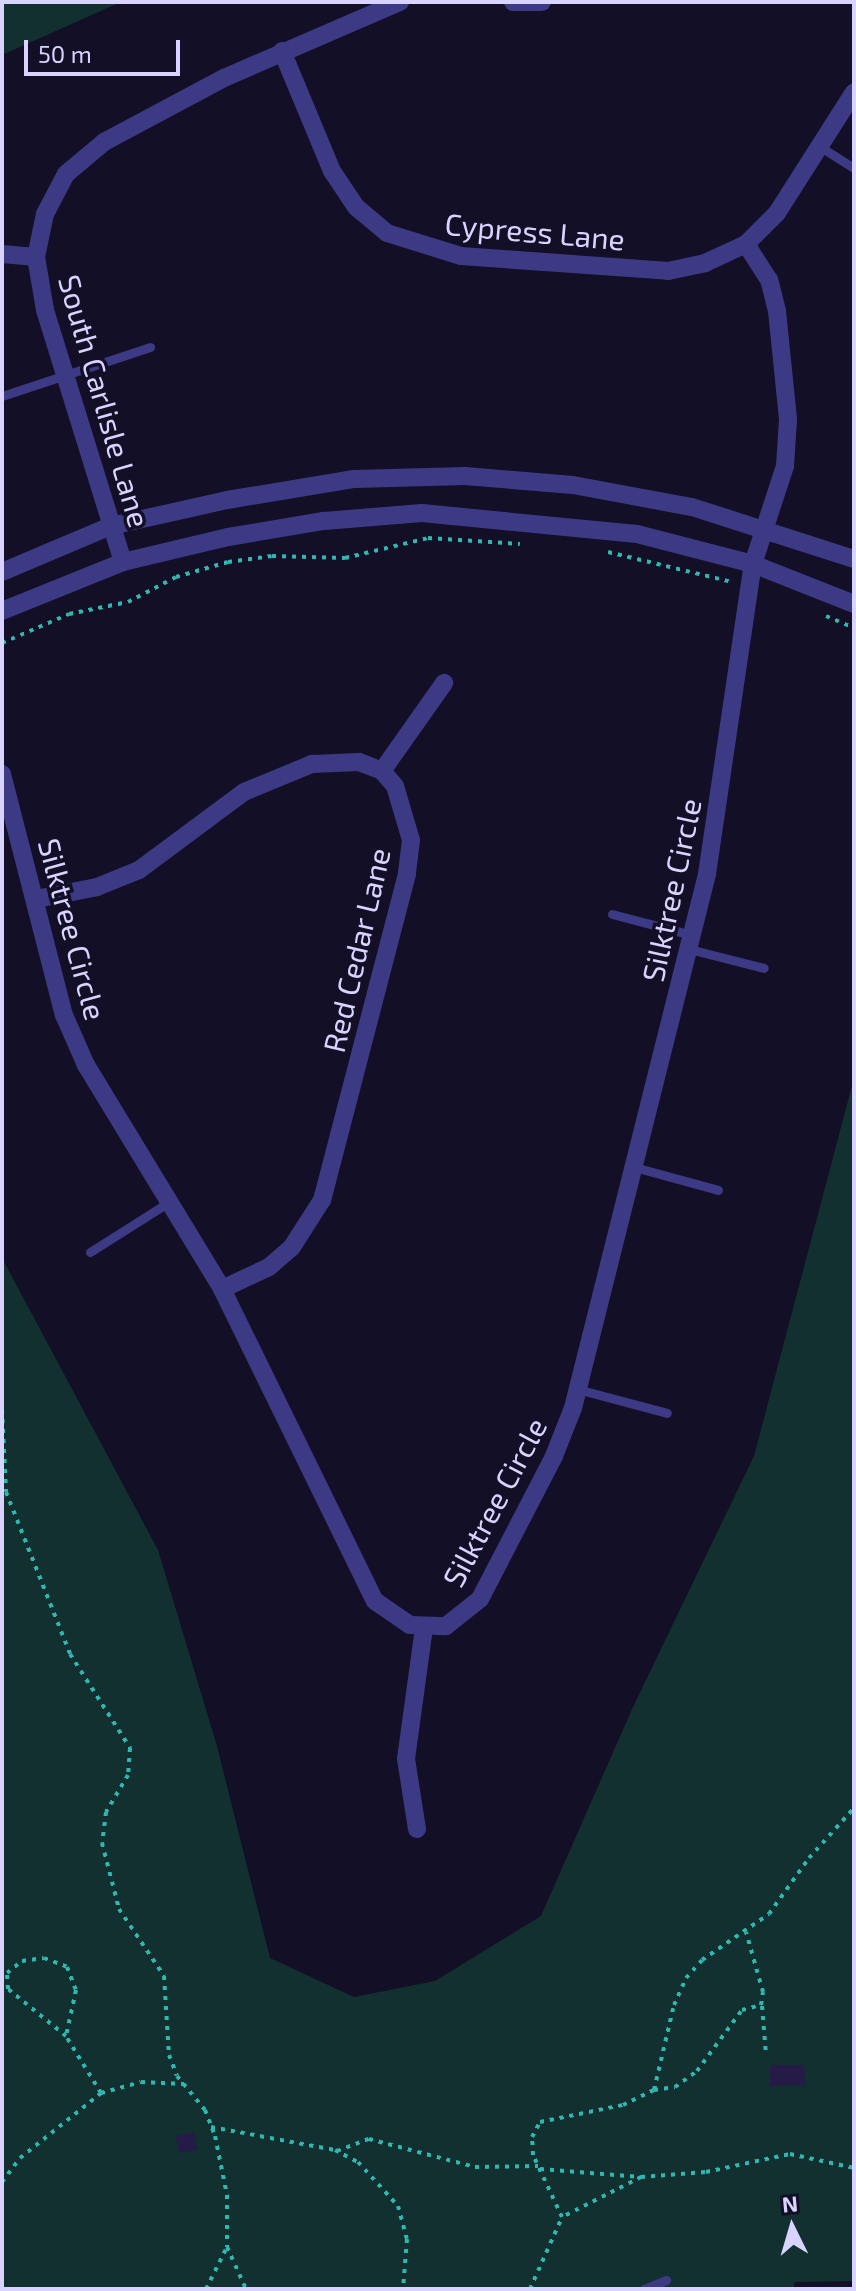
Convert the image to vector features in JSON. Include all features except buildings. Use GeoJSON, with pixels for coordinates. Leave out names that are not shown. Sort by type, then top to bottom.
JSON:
{"type":"FeatureCollection","features":[{"type":"Feature","properties":{"kind":"street","name":"South Carlisle Lane"},"geometry":{"type":"LineString","coordinates":[[123,562],[64,373],[36,257],[45,214],[66,174],[104,142],[282,51],[400,2]]}},
{"type":"Feature","properties":{"kind":"street"},"geometry":{"type":"LineString","coordinates":[[513,2],[542,2]]}},
{"type":"Feature","properties":{"kind":"street","name":"Cypress Lane"},"geometry":{"type":"LineString","coordinates":[[282,51],[332,171],[356,207],[387,233],[461,256],[668,271],[705,263],[746,244]]}},
{"type":"Feature","properties":{"kind":"street"},"geometry":{"type":"LineString","coordinates":[[746,244],[777,213],[854,92]]}},
{"type":"Feature","properties":{"kind":"street","name":"Silktree Circle"},"geometry":{"type":"LineString","coordinates":[[2,774],[64,1015],[86,1065],[222,1289],[375,1601],[392,1615],[424,1628],[446,1626],[480,1599],[554,1456],[577,1389],[710,860],[753,564],[785,466],[788,419],[769,280],[746,244]]}},
{"type":"Feature","properties":{"kind":"street"},"geometry":{"type":"LineString","coordinates":[[2,254],[36,257]]}},
{"type":"Feature","properties":{"kind":"street"},"geometry":{"type":"LineString","coordinates":[[2,572],[111,526],[354,479],[465,476],[573,485],[692,507],[854,559]]}},
{"type":"Feature","properties":{"kind":"street"},"geometry":{"type":"LineString","coordinates":[[2,611],[123,562],[310,523],[422,513],[637,534],[753,564],[854,604]]}},
{"type":"Feature","properties":{"kind":"street"},"geometry":{"type":"LineString","coordinates":[[36,899],[97,887],[139,870],[244,792],[312,764],[337,759],[382,771],[444,683]]}},
{"type":"Feature","properties":{"kind":"street","name":"Red Cedar Lane"},"geometry":{"type":"LineString","coordinates":[[222,1289],[269,1267],[292,1247],[322,1200],[407,874],[411,840],[403,805],[382,771]]}},
{"type":"Feature","properties":{"kind":"street"},"geometry":{"type":"LineString","coordinates":[[417,1829],[406,1759],[424,1628]]}},
{"type":"Feature","properties":{"kind":"lane"},"geometry":{"type":"LineString","coordinates":[[819,146],[854,168]]}},
{"type":"Feature","properties":{"kind":"lane"},"geometry":{"type":"LineString","coordinates":[[2,396],[150,347]]}},
{"type":"Feature","properties":{"kind":"lane"},"geometry":{"type":"LineString","coordinates":[[612,914],[764,968]]}},
{"type":"Feature","properties":{"kind":"lane"},"geometry":{"type":"LineString","coordinates":[[634,1167],[718,1190]]}},
{"type":"Feature","properties":{"kind":"lane"},"geometry":{"type":"LineString","coordinates":[[90,1252],[169,1202]]}},
{"type":"Feature","properties":{"kind":"lane"},"geometry":{"type":"LineString","coordinates":[[577,1389],[667,1413]]}},
{"type":"Feature","properties":{"kind":"lane"},"geometry":{"type":"LineString","coordinates":[[644,2289],[666,2280]]}},
{"type":"Feature","properties":{"kind":"path"},"geometry":{"type":"LineString","coordinates":[[2,643],[69,614],[128,602],[162,582],[228,562],[272,556],[357,556],[428,538],[526,544]]}},
{"type":"Feature","properties":{"kind":"path"},"geometry":{"type":"LineString","coordinates":[[604,552],[730,581]]}},
{"type":"Feature","properties":{"kind":"path"},"geometry":{"type":"LineString","coordinates":[[158,572],[162,582]]}},
{"type":"Feature","properties":{"kind":"path"},"geometry":{"type":"LineString","coordinates":[[2,1409],[6,1492],[70,1654],[130,1748],[128,1775],[106,1812],[102,1843],[119,1909],[164,1976],[169,2055],[184,2084],[205,2110],[211,2127],[227,2195],[227,2247],[246,2289]]}},
{"type":"Feature","properties":{"kind":"path"},"geometry":{"type":"LineString","coordinates":[[654,2090],[674,2005],[686,1978],[702,1960],[769,1914],[809,1858],[854,1808]]}},
{"type":"Feature","properties":{"kind":"path"},"geometry":{"type":"LineString","coordinates":[[746,1932],[758,1965],[766,2055]]}},
{"type":"Feature","properties":{"kind":"path"},"geometry":{"type":"LineString","coordinates":[[66,2036],[76,1990],[67,1967],[44,1958],[22,1961],[7,1973],[8,1989],[66,2036],[101,2093]]}},
{"type":"Feature","properties":{"kind":"path"},"geometry":{"type":"LineString","coordinates":[[562,2217],[539,2167],[532,2137],[540,2122],[623,2105],[654,2090],[675,2087],[697,2071],[742,2010],[761,2004]]}},
{"type":"Feature","properties":{"kind":"path"},"geometry":{"type":"LineString","coordinates":[[2,2182],[20,2158],[101,2093],[151,2080],[184,2084]]}},
{"type":"Feature","properties":{"kind":"path"},"geometry":{"type":"LineString","coordinates":[[211,2127],[337,2151],[358,2162],[398,2206],[407,2239],[403,2289]]}},
{"type":"Feature","properties":{"kind":"path"},"geometry":{"type":"LineString","coordinates":[[337,2151],[369,2139],[475,2167],[539,2167],[641,2177],[706,2172],[790,2154],[854,2168]]}},
{"type":"Feature","properties":{"kind":"path"},"geometry":{"type":"LineString","coordinates":[[530,2289],[562,2217],[641,2177]]}},
{"type":"Feature","properties":{"kind":"path"},"geometry":{"type":"LineString","coordinates":[[206,2289],[227,2247]]}},
{"type":"Feature","properties":{"kind":"green space"},"geometry":{"type":"Polygon","coordinates":[[[2,2],[121,2],[2,55],[2,2]]]}},
{"type":"Feature","properties":{"kind":"green space"},"geometry":{"type":"Polygon","coordinates":[[[854,1078],[854,2281],[795,2282],[793,2289],[2,2289],[2,1258],[158,1550],[217,1746],[270,1958],[354,1997],[435,1981],[541,1916],[633,1707],[754,1456],[854,1078]]]}}]}
